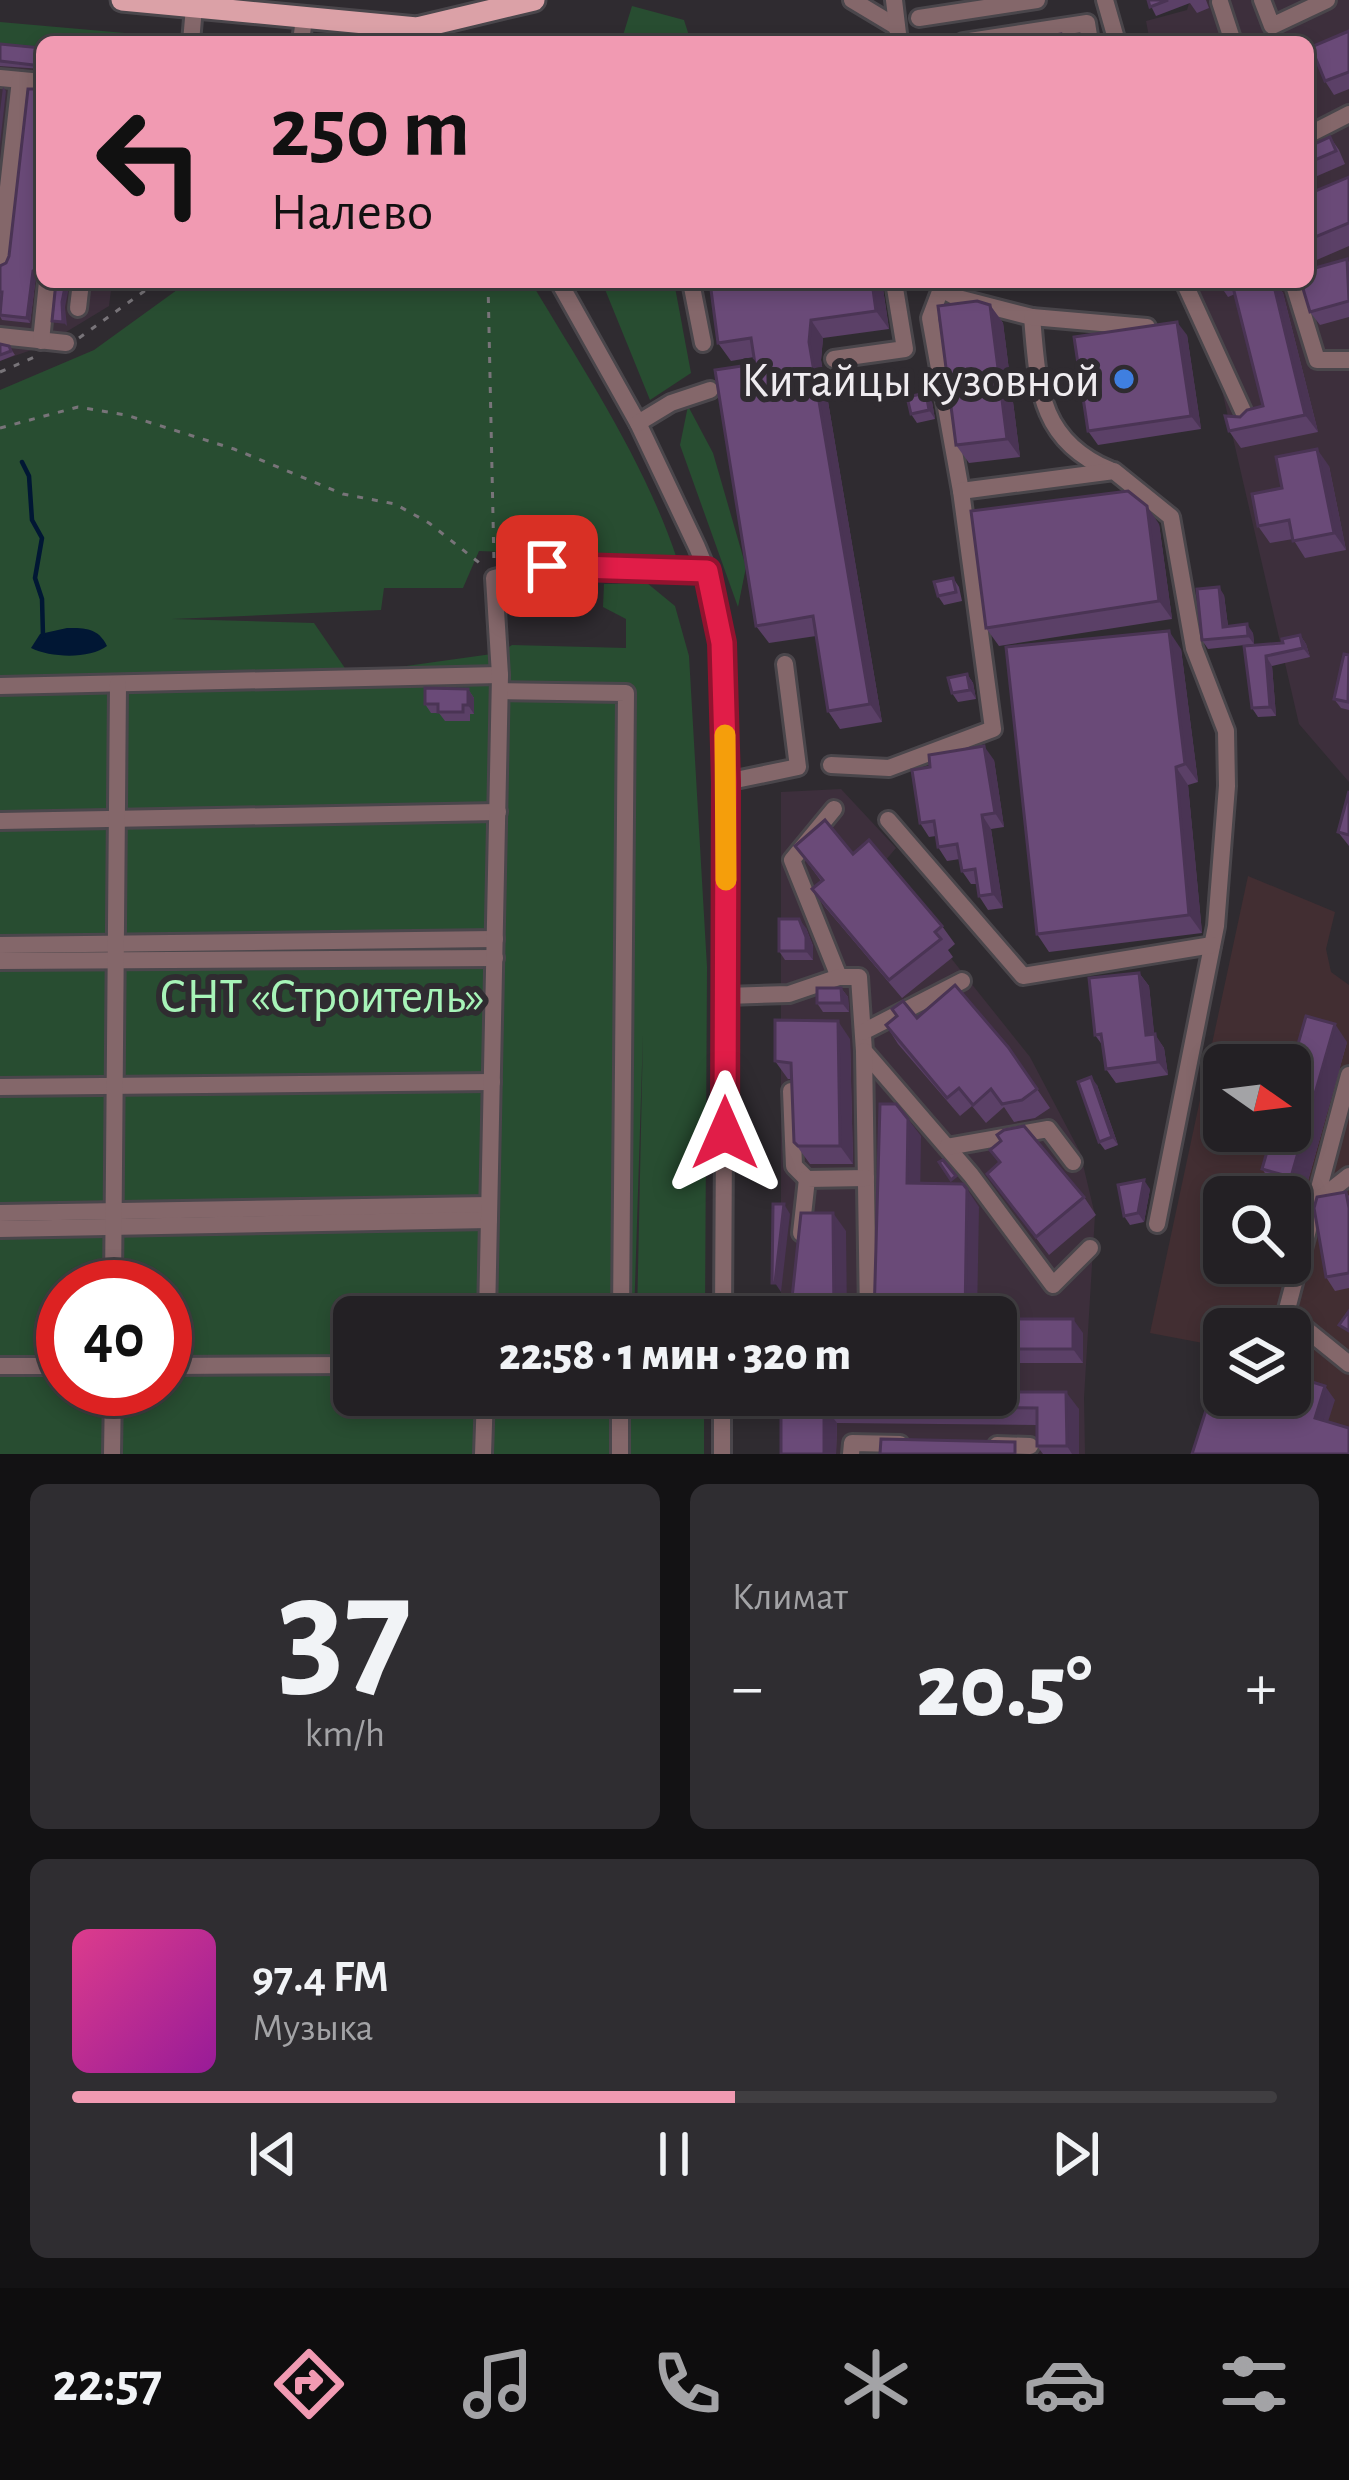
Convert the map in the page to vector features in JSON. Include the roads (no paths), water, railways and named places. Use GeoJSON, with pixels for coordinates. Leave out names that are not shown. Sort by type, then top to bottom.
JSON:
{"type":"FeatureCollection","features":[{"type":"Feature","properties":{"kind":"main road"},"geometry":{"type":"LineString","coordinates":[[122,0],[295,12],[421,35],[534,0]]}},
{"type":"Feature","properties":{"kind":"street"},"geometry":{"type":"LineString","coordinates":[[852,0],[898,35]]}},
{"type":"Feature","properties":{"kind":"street"},"geometry":{"type":"LineString","coordinates":[[894,0],[898,35]]}},
{"type":"Feature","properties":{"kind":"street"},"geometry":{"type":"LineString","coordinates":[[920,18],[977,4],[1036,0]]}},
{"type":"Feature","properties":{"kind":"street"},"geometry":{"type":"LineString","coordinates":[[1105,0],[1115,36]]}},
{"type":"Feature","properties":{"kind":"street"},"geometry":{"type":"LineString","coordinates":[[1262,0],[1272,26],[1327,0]]}},
{"type":"Feature","properties":{"kind":"street"},"geometry":{"type":"LineString","coordinates":[[1220,2],[1231,36]]}},
{"type":"Feature","properties":{"kind":"street"},"geometry":{"type":"LineString","coordinates":[[977,4],[982,36]]}},
{"type":"Feature","properties":{"kind":"street"},"geometry":{"type":"LineString","coordinates":[[191,36],[194,7]]}},
{"type":"Feature","properties":{"kind":"street"},"geometry":{"type":"LineString","coordinates":[[1001,36],[1087,22],[1089,36]]}},
{"type":"Feature","properties":{"kind":"street"},"geometry":{"type":"LineString","coordinates":[[0,78],[36,81]]}},
{"type":"Feature","properties":{"kind":"street"},"geometry":{"type":"LineString","coordinates":[[0,260],[20,80]]}},
{"type":"Feature","properties":{"kind":"street"},"geometry":{"type":"LineString","coordinates":[[1314,132],[1349,114]]}},
{"type":"Feature","properties":{"kind":"street"},"geometry":{"type":"LineString","coordinates":[[41,341],[46,288]]}},
{"type":"Feature","properties":{"kind":"street"},"geometry":{"type":"LineString","coordinates":[[78,308],[80,288]]}},
{"type":"Feature","properties":{"kind":"street"},"geometry":{"type":"LineString","coordinates":[[562,288],[638,423],[707,571],[722,643],[726,782],[723,1296]]}},
{"type":"Feature","properties":{"kind":"street"},"geometry":{"type":"LineString","coordinates":[[692,288],[703,343]]}},
{"type":"Feature","properties":{"kind":"street"},"geometry":{"type":"LineString","coordinates":[[834,359],[905,349],[895,288]]}},
{"type":"Feature","properties":{"kind":"street"},"geometry":{"type":"LineString","coordinates":[[832,765],[889,768],[994,729],[962,491],[930,318],[939,288]]}},
{"type":"Feature","properties":{"kind":"street"},"geometry":{"type":"LineString","coordinates":[[943,288],[958,298],[1032,317],[1147,327]]}},
{"type":"Feature","properties":{"kind":"street"},"geometry":{"type":"LineString","coordinates":[[1187,288],[1247,422]]}},
{"type":"Feature","properties":{"kind":"street"},"geometry":{"type":"LineString","coordinates":[[1295,288],[1317,359],[1349,360]]}},
{"type":"Feature","properties":{"kind":"street"},"geometry":{"type":"LineString","coordinates":[[1032,317],[1040,399],[1078,457],[1114,472],[1171,518],[1191,630],[1226,731],[1227,786],[1212,945],[1156,1224]]}},
{"type":"Feature","properties":{"kind":"street"},"geometry":{"type":"LineString","coordinates":[[2,339],[67,343]]}},
{"type":"Feature","properties":{"kind":"street"},"geometry":{"type":"LineString","coordinates":[[638,423],[671,403],[710,390]]}},
{"type":"Feature","properties":{"kind":"street"},"geometry":{"type":"LineString","coordinates":[[962,491],[1114,472]]}},
{"type":"Feature","properties":{"kind":"street"},"geometry":{"type":"LineString","coordinates":[[487,1296],[500,683],[494,578],[547,566],[707,571]]}},
{"type":"Feature","properties":{"kind":"street"},"geometry":{"type":"LineString","coordinates":[[1169,632],[1191,630]]}},
{"type":"Feature","properties":{"kind":"street"},"geometry":{"type":"LineString","coordinates":[[726,782],[798,767],[785,664]]}},
{"type":"Feature","properties":{"kind":"street"},"geometry":{"type":"LineString","coordinates":[[0,686],[500,683],[626,693],[621,1296]]}},
{"type":"Feature","properties":{"kind":"street"},"geometry":{"type":"LineString","coordinates":[[113,1260],[118,684]]}},
{"type":"Feature","properties":{"kind":"street"},"geometry":{"type":"LineString","coordinates":[[834,809],[792,860],[839,977]]}},
{"type":"Feature","properties":{"kind":"street"},"geometry":{"type":"LineString","coordinates":[[0,820],[498,812]]}},
{"type":"Feature","properties":{"kind":"street"},"geometry":{"type":"LineString","coordinates":[[888,820],[1023,976],[1212,945]]}},
{"type":"Feature","properties":{"kind":"street"},"geometry":{"type":"LineString","coordinates":[[0,945],[116,952],[495,948]]}},
{"type":"Feature","properties":{"kind":"street"},"geometry":{"type":"LineString","coordinates":[[0,962],[116,952]]}},
{"type":"Feature","properties":{"kind":"street"},"geometry":{"type":"LineString","coordinates":[[726,996],[789,994],[839,977],[859,977],[868,1296]]}},
{"type":"Feature","properties":{"kind":"street"},"geometry":{"type":"LineString","coordinates":[[863,1041],[962,981]]}},
{"type":"Feature","properties":{"kind":"street"},"geometry":{"type":"LineString","coordinates":[[863,1041],[1053,1285],[1090,1249]]}},
{"type":"Feature","properties":{"kind":"street"},"geometry":{"type":"LineString","coordinates":[[1349,1076],[1286,1313],[1349,1364]]}},
{"type":"Feature","properties":{"kind":"street"},"geometry":{"type":"LineString","coordinates":[[0,1087],[492,1082]]}},
{"type":"Feature","properties":{"kind":"street"},"geometry":{"type":"LineString","coordinates":[[791,1091],[794,1166],[807,1179],[866,1178]]}},
{"type":"Feature","properties":{"kind":"street"},"geometry":{"type":"LineString","coordinates":[[946,1147],[1048,1129],[1072,1162]]}},
{"type":"Feature","properties":{"kind":"street"},"geometry":{"type":"LineString","coordinates":[[1316,1202],[1349,1176]]}},
{"type":"Feature","properties":{"kind":"street"},"geometry":{"type":"LineString","coordinates":[[799,1248],[807,1179]]}},
{"type":"Feature","properties":{"kind":"street"},"geometry":{"type":"LineString","coordinates":[[0,1213],[113,1220]]}},
{"type":"Feature","properties":{"kind":"street"},"geometry":{"type":"LineString","coordinates":[[0,1229],[113,1220],[489,1213]]}},
{"type":"Feature","properties":{"kind":"street"},"geometry":{"type":"LineString","coordinates":[[192,1366],[333,1365]]}},
{"type":"Feature","properties":{"kind":"street"},"geometry":{"type":"LineString","coordinates":[[0,1366],[36,1366]]}},
{"type":"Feature","properties":{"kind":"street"},"geometry":{"type":"LineString","coordinates":[[112,1454],[113,1416]]}},
{"type":"Feature","properties":{"kind":"street"},"geometry":{"type":"LineString","coordinates":[[483,1454],[484,1416]]}},
{"type":"Feature","properties":{"kind":"street"},"geometry":{"type":"LineString","coordinates":[[620,1416],[620,1454]]}},
{"type":"Feature","properties":{"kind":"street"},"geometry":{"type":"LineString","coordinates":[[722,1416],[722,1454]]}},
{"type":"Feature","properties":{"kind":"street"},"geometry":{"type":"LineString","coordinates":[[851,1454],[852,1443],[918,1444]]}},
{"type":"Feature","properties":{"kind":"street"},"geometry":{"type":"LineString","coordinates":[[985,1445],[1030,1446]]}},
{"type":"Feature","properties":{"kind":"water"},"geometry":{"type":"Polygon","coordinates":[[[67,628],[91,630],[107,646],[70,656],[31,648],[40,634],[67,628]]]}},
{"type":"Feature","properties":{"kind":"waterway"},"geometry":{"type":"LineString","coordinates":[[22,462],[29,476],[32,520],[42,538],[35,578],[42,599],[43,636]]}},
{"type":"Feature","properties":{"kind":"place","name":"Китайцы кузовной"},"geometry":{"type":"Point","coordinates":[1124,379]}},
{"type":"Feature","properties":{"kind":"park label","name":"СНТ «Строитель»"},"geometry":{"type":"Point","coordinates":[322,995]}}]}
